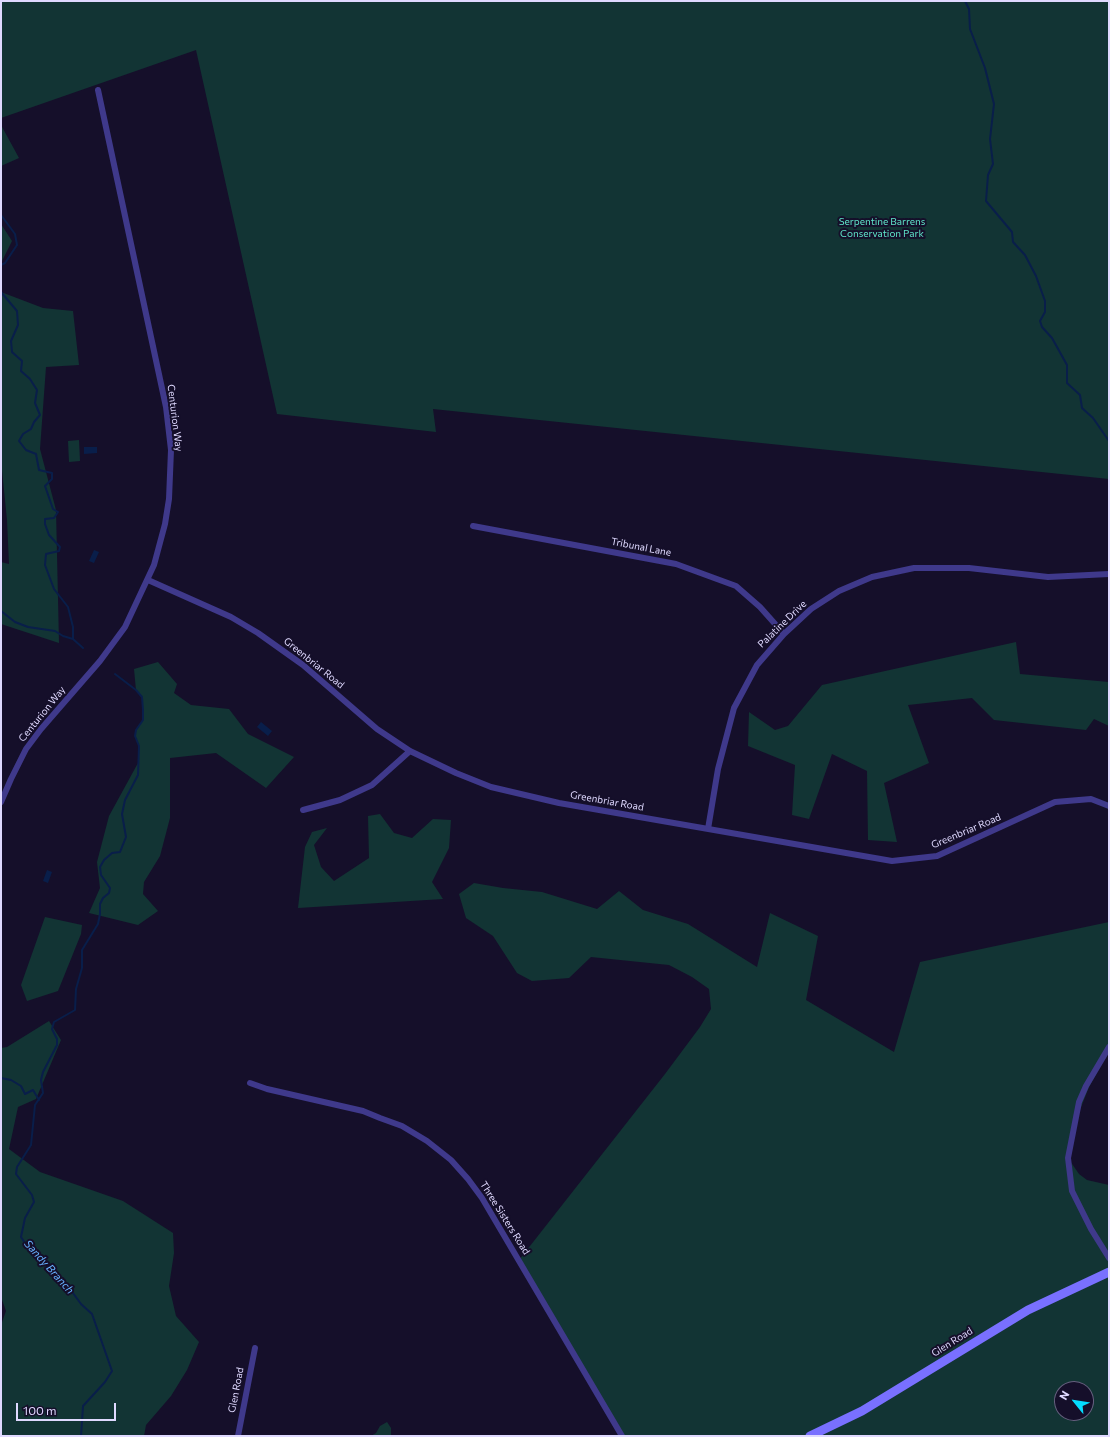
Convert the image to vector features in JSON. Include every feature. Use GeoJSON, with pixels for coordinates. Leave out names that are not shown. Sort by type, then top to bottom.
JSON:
{"type":"FeatureCollection","features":[{"type":"Feature","properties":{"kind":"main road","name":"Glen Road"},"geometry":{"type":"LineString","coordinates":[[810,1436],[862,1411],[1028,1310],[1109,1272]]}},
{"type":"Feature","properties":{"kind":"street","name":"Centurion Way"},"geometry":{"type":"LineString","coordinates":[[1,802],[26,749],[40,729],[112,645],[125,627],[148,580],[160,544],[169,499],[169,432],[166,407],[98,90]]}},
{"type":"Feature","properties":{"kind":"street","name":"Tribunal Lane"},"geometry":{"type":"LineString","coordinates":[[473,526],[676,564],[736,586],[760,607],[784,634]]}},
{"type":"Feature","properties":{"kind":"street","name":"Palatine Drive"},"geometry":{"type":"LineString","coordinates":[[708,828],[718,769],[734,708],[762,658],[784,634],[811,609],[839,591],[872,577],[914,568],[970,568],[1048,577],[1109,574]]}},
{"type":"Feature","properties":{"kind":"street","name":"Greenbriar Road"},"geometry":{"type":"LineString","coordinates":[[148,580],[231,617],[258,633],[303,665],[376,729],[410,751],[456,773],[492,787],[559,803],[892,861],[936,856],[1055,802],[1091,799],[1109,806]]}},
{"type":"Feature","properties":{"kind":"street"},"geometry":{"type":"LineString","coordinates":[[303,810],[340,800],[372,784],[410,751]]}},
{"type":"Feature","properties":{"kind":"street"},"geometry":{"type":"LineString","coordinates":[[1109,1047],[1086,1086],[1079,1102],[1068,1158],[1072,1191],[1091,1229],[1109,1258]]}},
{"type":"Feature","properties":{"kind":"street","name":"Three Sisters Road"},"geometry":{"type":"LineString","coordinates":[[250,1083],[267,1089],[363,1111],[402,1126],[427,1141],[451,1160],[482,1198],[622,1436]]}},
{"type":"Feature","properties":{"kind":"street","name":"Glen Road"},"geometry":{"type":"LineString","coordinates":[[238,1436],[255,1348]]}},
{"type":"Feature","properties":{"kind":"green space","name":"Serpentine Barrens Conservation Park"},"geometry":{"type":"Polygon","coordinates":[[[1,1],[1109,1],[1109,479],[433,409],[436,432],[277,414],[196,50],[1,118],[1,1]]]}},
{"type":"Feature","properties":{"kind":"green space"},"geometry":{"type":"Polygon","coordinates":[[[1,125],[19,158],[1,166],[1,125]]]}},
{"type":"Feature","properties":{"kind":"green space"},"geometry":{"type":"Polygon","coordinates":[[[1,224],[12,241],[1,263],[1,224]]]}},
{"type":"Feature","properties":{"kind":"green space"},"geometry":{"type":"Polygon","coordinates":[[[1,292],[43,308],[73,311],[79,365],[46,367],[40,449],[56,510],[59,643],[1,624],[1,562],[9,564],[7,520],[1,460],[1,292]]]}},
{"type":"Feature","properties":{"kind":"green space"},"geometry":{"type":"Polygon","coordinates":[[[79,440],[80,461],[69,462],[68,441],[79,440]]]}},
{"type":"Feature","properties":{"kind":"green space"},"geometry":{"type":"Polygon","coordinates":[[[1016,642],[1020,674],[1109,682],[1109,726],[1094,719],[1086,730],[994,720],[972,698],[908,705],[929,763],[884,783],[897,842],[868,840],[867,771],[832,754],[809,819],[792,815],[795,765],[748,746],[749,712],[775,730],[788,726],[822,685],[1016,642]]]}},
{"type":"Feature","properties":{"kind":"green space"},"geometry":{"type":"Polygon","coordinates":[[[158,662],[177,684],[174,693],[191,705],[229,709],[248,734],[294,757],[266,788],[216,753],[170,758],[170,818],[160,856],[144,882],[143,894],[158,911],[138,925],[89,913],[100,888],[97,862],[109,816],[138,763],[139,746],[135,736],[136,730],[143,720],[143,710],[142,697],[136,690],[134,669],[158,662]]]}},
{"type":"Feature","properties":{"kind":"green space"},"geometry":{"type":"Polygon","coordinates":[[[380,814],[394,833],[412,838],[433,819],[451,820],[449,848],[432,882],[443,899],[298,908],[305,847],[312,832],[327,828],[314,845],[321,867],[334,881],[369,858],[368,816],[380,814]]]}},
{"type":"Feature","properties":{"kind":"green space"},"geometry":{"type":"Polygon","coordinates":[[[474,883],[542,892],[597,909],[619,891],[643,910],[688,924],[757,967],[770,913],[818,936],[806,1000],[894,1052],[920,962],[1109,922],[1109,1051],[1089,1087],[1073,1128],[1068,1158],[1079,1174],[1087,1180],[1109,1185],[1109,1436],[622,1436],[519,1260],[700,1027],[711,1009],[709,989],[692,977],[669,965],[591,957],[569,978],[532,981],[517,973],[493,936],[466,918],[459,894],[474,883]]]}},
{"type":"Feature","properties":{"kind":"green space"},"geometry":{"type":"Polygon","coordinates":[[[45,917],[82,925],[81,934],[58,991],[27,1001],[21,985],[45,917]]]}},
{"type":"Feature","properties":{"kind":"green space"},"geometry":{"type":"Polygon","coordinates":[[[49,1021],[61,1040],[36,1099],[18,1107],[9,1149],[40,1172],[123,1201],[173,1233],[174,1253],[169,1286],[176,1316],[199,1342],[187,1370],[171,1396],[146,1425],[144,1436],[1,1436],[1,1325],[6,1311],[1,1297],[1,1048],[7,1047],[49,1021]]]}},
{"type":"Feature","properties":{"kind":"green space"},"geometry":{"type":"Polygon","coordinates":[[[387,1422],[391,1428],[391,1436],[371,1436],[376,1433],[380,1426],[387,1422]]]}},
{"type":"Feature","properties":{"kind":"water"},"geometry":{"type":"Polygon","coordinates":[[[84,447],[97,447],[97,453],[84,454],[84,447]]]}},
{"type":"Feature","properties":{"kind":"water"},"geometry":{"type":"Polygon","coordinates":[[[94,550],[99,552],[94,563],[89,561],[94,550]]]}},
{"type":"Feature","properties":{"kind":"water"},"geometry":{"type":"Polygon","coordinates":[[[261,722],[272,731],[268,736],[257,727],[261,722]]]}},
{"type":"Feature","properties":{"kind":"water"},"geometry":{"type":"Polygon","coordinates":[[[47,870],[52,872],[48,883],[43,881],[47,870]]]}},
{"type":"Feature","properties":{"kind":"waterway"},"geometry":{"type":"LineString","coordinates":[[965,1],[969,9],[970,29],[985,68],[994,104],[990,139],[993,164],[988,175],[986,201],[1012,232],[1013,242],[1025,255],[1036,276],[1045,301],[1045,312],[1040,321],[1042,327],[1052,338],[1067,365],[1067,383],[1080,395],[1082,408],[1093,418],[1109,441]]}},
{"type":"Feature","properties":{"kind":"waterway"},"geometry":{"type":"LineString","coordinates":[[1,215],[15,234],[17,245],[5,263],[1,265]]}},
{"type":"Feature","properties":{"kind":"waterway"},"geometry":{"type":"LineString","coordinates":[[1,292],[17,311],[18,325],[11,341],[12,352],[22,361],[21,371],[30,379],[37,390],[35,403],[40,415],[34,422],[31,429],[23,434],[19,441],[26,450],[36,454],[39,470],[52,473],[52,479],[45,486],[53,509],[58,512],[54,518],[45,519],[45,524],[49,535],[60,547],[59,551],[46,554],[45,565],[54,589],[68,607],[73,627],[73,639]]}},
{"type":"Feature","properties":{"kind":"waterway","name":"Sandy Branch"},"geometry":{"type":"LineString","coordinates":[[1,611],[15,622],[28,627],[55,631],[63,636],[73,639],[83,648]]}},
{"type":"Feature","properties":{"kind":"waterway","name":"Sandy Branch"},"geometry":{"type":"LineString","coordinates":[[81,1436],[83,1406],[105,1382],[112,1371],[92,1314],[81,1304],[65,1282],[27,1246],[21,1237],[25,1218],[34,1202],[32,1195],[16,1174],[17,1167],[31,1145],[35,1105],[43,1093],[41,1080],[43,1072],[57,1045],[57,1039],[52,1029],[54,1022],[75,1010],[76,989],[82,968],[82,950],[98,924],[100,904],[103,898],[109,893],[110,888],[101,875],[100,867],[104,860],[112,853],[120,852],[126,837],[122,814],[125,800],[138,775],[139,746],[135,736],[136,730],[143,720],[143,710],[142,697],[136,690],[115,674]]}},
{"type":"Feature","properties":{"kind":"waterway"},"geometry":{"type":"LineString","coordinates":[[1,1078],[11,1080],[21,1086],[25,1094],[33,1090],[39,1100]]}}]}
